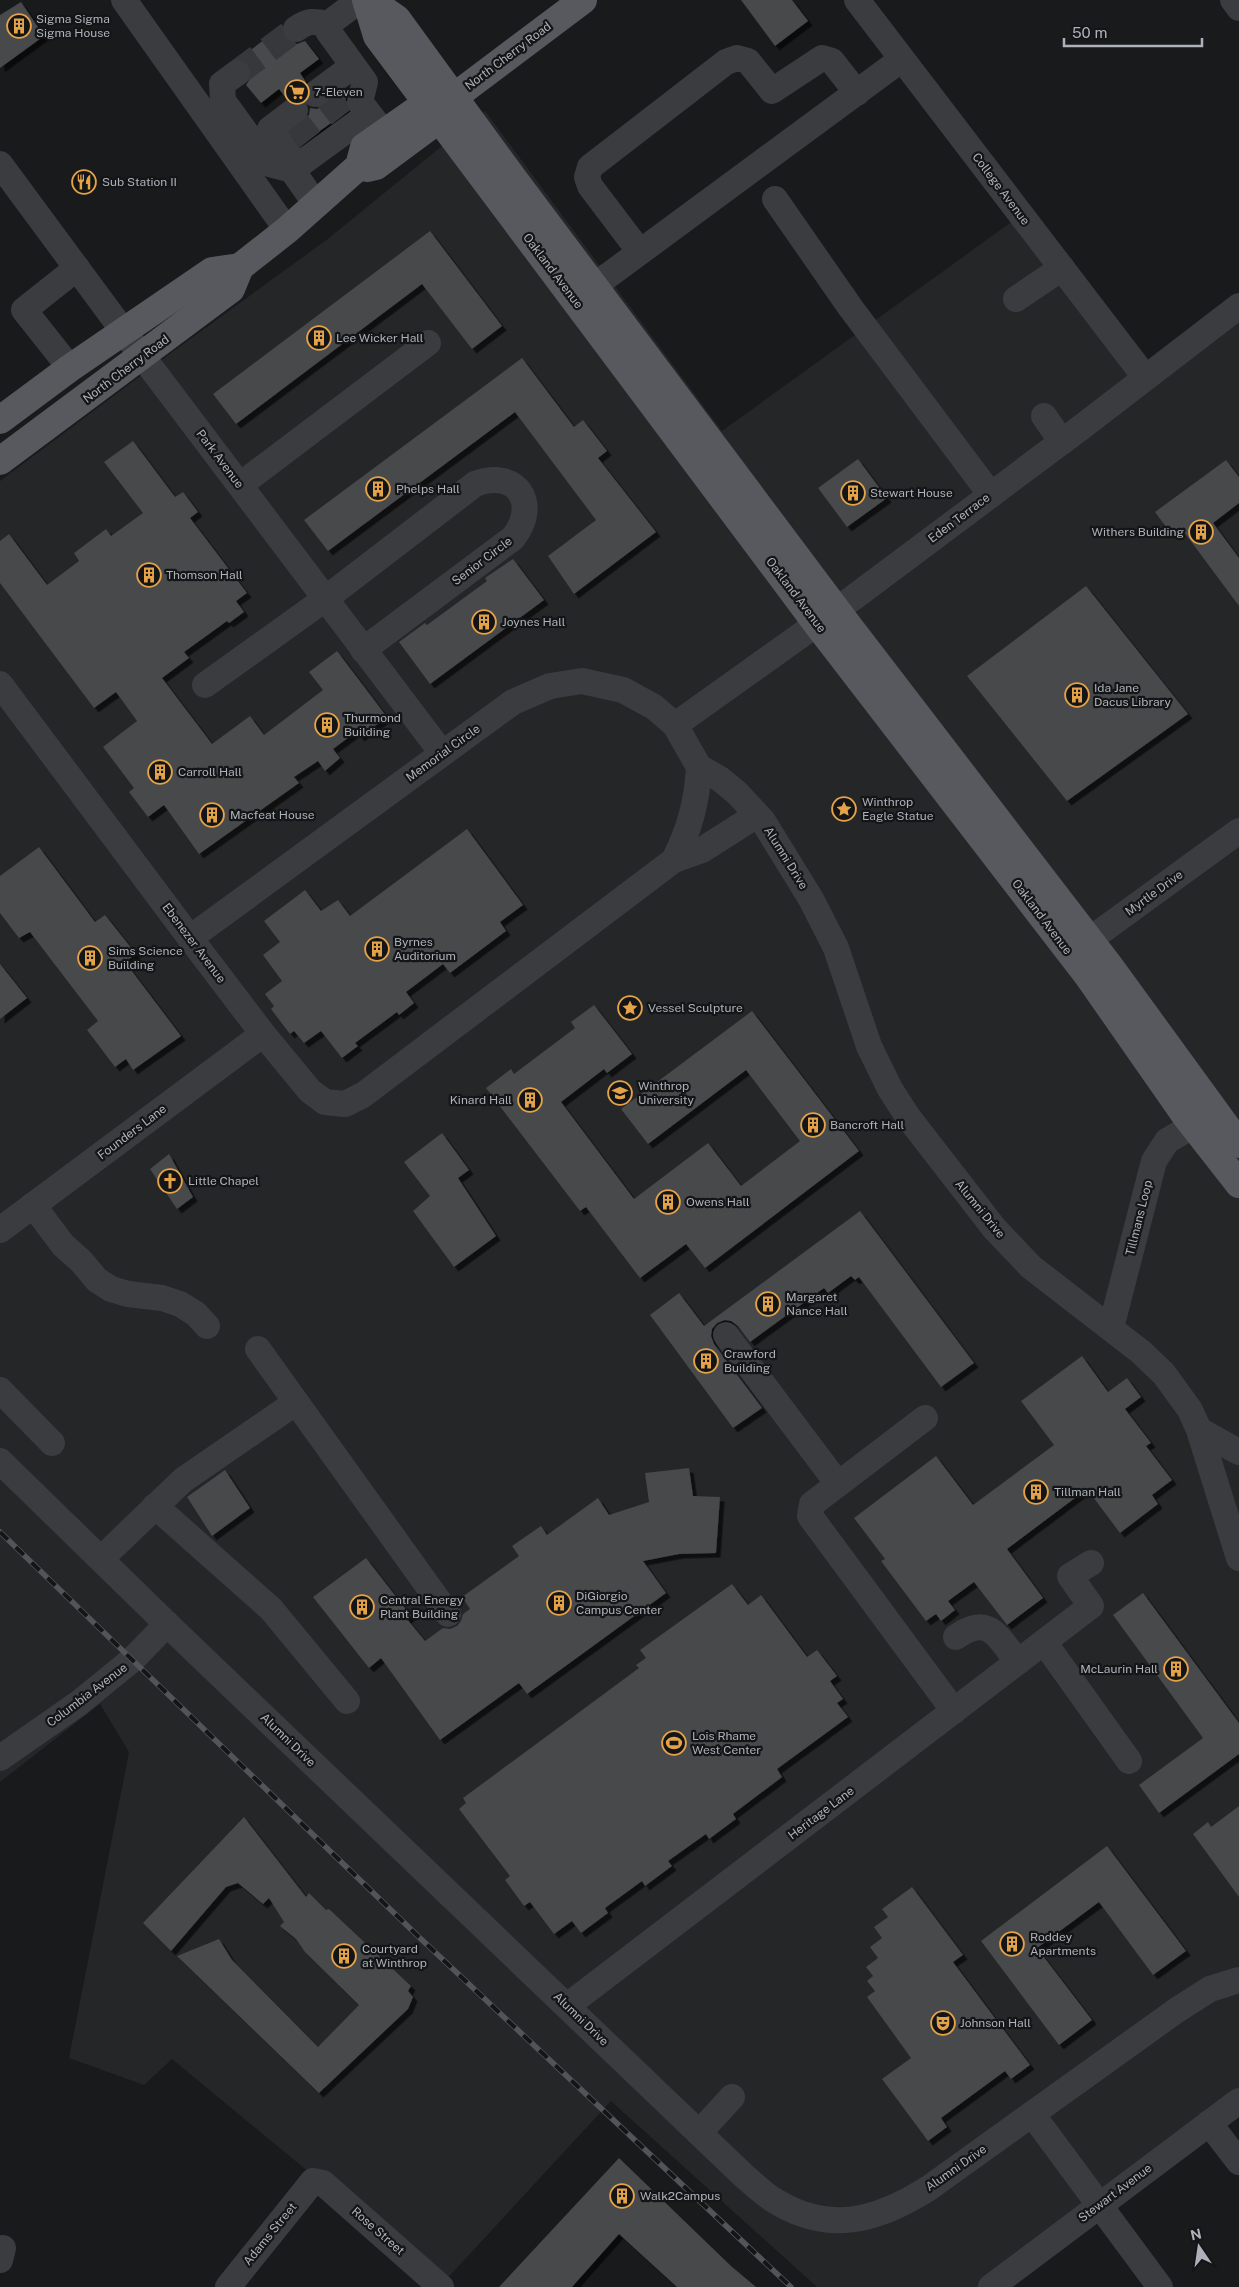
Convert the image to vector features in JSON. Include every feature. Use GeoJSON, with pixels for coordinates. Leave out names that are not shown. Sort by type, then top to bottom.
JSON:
{"type":"FeatureCollection","features":[{"type":"Feature","properties":{"kind":"main road","name":"Oakland Avenue"},"geometry":{"type":"LineString","coordinates":[[368,0],[378,36],[444,104],[594,286],[827,617]]}},
{"type":"Feature","properties":{"kind":"main road","name":"North Cherry Road"},"geometry":{"type":"LineString","coordinates":[[0,420],[70,368],[212,272],[240,266],[287,230],[315,203],[359,166],[364,147],[363,124],[444,104],[583,0]]}},
{"type":"Feature","properties":{"kind":"main road","name":"Oakland Avenue"},"geometry":{"type":"LineString","coordinates":[[444,104],[827,617],[1078,946],[1239,1144]]}},
{"type":"Feature","properties":{"kind":"main road","name":"North Cherry Road"},"geometry":{"type":"LineString","coordinates":[[359,166],[368,168],[376,166],[434,123],[444,104]]}},
{"type":"Feature","properties":{"kind":"main road","name":"North Cherry Road"},"geometry":{"type":"LineString","coordinates":[[0,461],[143,356],[230,289],[240,266]]}},
{"type":"Feature","properties":{"kind":"main road","name":"Oakland Avenue"},"geometry":{"type":"LineString","coordinates":[[1078,946],[1194,1125],[1239,1184]]}},
{"type":"Feature","properties":{"kind":"street"},"geometry":{"type":"LineString","coordinates":[[124,0],[221,118],[269,164],[295,168],[317,149],[363,124],[360,102],[365,82],[328,31],[328,24]]}},
{"type":"Feature","properties":{"kind":"street"},"geometry":{"type":"LineString","coordinates":[[328,24],[360,0]]}},
{"type":"Feature","properties":{"kind":"street","name":"College Avenue"},"geometry":{"type":"LineString","coordinates":[[857,0],[1145,377]]}},
{"type":"Feature","properties":{"kind":"street"},"geometry":{"type":"LineString","coordinates":[[1233,0],[1239,8]]}},
{"type":"Feature","properties":{"kind":"street"},"geometry":{"type":"LineString","coordinates":[[296,29],[304,22],[311,20],[328,24]]}},
{"type":"Feature","properties":{"kind":"street"},"geometry":{"type":"LineString","coordinates":[[640,252],[590,186],[586,177],[590,167],[726,62],[737,58],[748,61],[772,91],[822,58],[832,61],[856,92]]}},
{"type":"Feature","properties":{"kind":"street"},"geometry":{"type":"LineString","coordinates":[[594,286],[902,59]]}},
{"type":"Feature","properties":{"kind":"street"},"geometry":{"type":"LineString","coordinates":[[321,93],[353,66]]}},
{"type":"Feature","properties":{"kind":"street"},"geometry":{"type":"LineString","coordinates":[[237,73],[222,84],[223,102],[221,118],[287,230]]}},
{"type":"Feature","properties":{"kind":"street"},"geometry":{"type":"LineString","coordinates":[[293,114],[270,129],[315,203]]}},
{"type":"Feature","properties":{"kind":"street","name":"Park Avenue"},"geometry":{"type":"LineString","coordinates":[[0,164],[124,332],[442,753]]}},
{"type":"Feature","properties":{"kind":"street"},"geometry":{"type":"LineString","coordinates":[[775,199],[850,307],[991,495]]}},
{"type":"Feature","properties":{"kind":"street"},"geometry":{"type":"LineString","coordinates":[[70,368],[24,310],[77,268]]}},
{"type":"Feature","properties":{"kind":"street"},"geometry":{"type":"LineString","coordinates":[[1016,299],[1062,268]]}},
{"type":"Feature","properties":{"kind":"street","name":"Eden Terrace"},"geometry":{"type":"LineString","coordinates":[[675,725],[827,617],[1062,442],[1239,306]]}},
{"type":"Feature","properties":{"kind":"street"},"geometry":{"type":"LineString","coordinates":[[240,485],[428,343]]}},
{"type":"Feature","properties":{"kind":"street"},"geometry":{"type":"LineString","coordinates":[[1044,416],[1062,442]]}},
{"type":"Feature","properties":{"kind":"street","name":"Senior Circle"},"geometry":{"type":"LineString","coordinates":[[325,599],[475,484],[489,479],[502,479],[514,486],[522,496],[525,509],[523,521],[513,538],[363,650]]}},
{"type":"Feature","properties":{"kind":"street"},"geometry":{"type":"LineString","coordinates":[[205,685],[325,599]]}},
{"type":"Feature","properties":{"kind":"street","name":"Memorial Circle"},"geometry":{"type":"LineString","coordinates":[[190,938],[513,702],[550,686],[582,681],[623,690],[654,707],[675,725],[699,766],[720,779],[737,793],[760,818]]}},
{"type":"Feature","properties":{"kind":"street","name":"Ebenezer Avenue"},"geometry":{"type":"LineString","coordinates":[[0,684],[263,1034],[310,1090],[325,1102],[345,1104],[425,1050],[674,860]]}},
{"type":"Feature","properties":{"kind":"street"},"geometry":{"type":"LineString","coordinates":[[674,860],[693,817],[699,766]]}},
{"type":"Feature","properties":{"kind":"street"},"geometry":{"type":"LineString","coordinates":[[674,860],[702,850],[760,818]]}},
{"type":"Feature","properties":{"kind":"street","name":"Alumni Drive"},"geometry":{"type":"LineString","coordinates":[[760,818],[811,899],[836,948],[869,1046],[890,1089],[908,1118],[994,1228],[1031,1267],[1141,1352],[1164,1374],[1190,1410],[1199,1430],[1239,1558]]}},
{"type":"Feature","properties":{"kind":"street","name":"Myrtle Drive"},"geometry":{"type":"LineString","coordinates":[[1078,946],[1239,831]]}},
{"type":"Feature","properties":{"kind":"street","name":"Founders Lane"},"geometry":{"type":"LineString","coordinates":[[0,1230],[263,1034]]}},
{"type":"Feature","properties":{"kind":"street","name":"Tillmans Loop"},"geometry":{"type":"LineString","coordinates":[[1111,1328],[1154,1161],[1167,1141],[1194,1125]]}},
{"type":"Feature","properties":{"kind":"street"},"geometry":{"type":"LineString","coordinates":[[33,1205],[63,1245],[81,1261],[97,1280],[111,1289],[128,1294],[162,1298],[180,1304],[196,1314],[207,1326]]}},
{"type":"Feature","properties":{"kind":"street"},"geometry":{"type":"LineString","coordinates":[[726,1335],[838,1484]]}},
{"type":"Feature","properties":{"kind":"street"},"geometry":{"type":"LineString","coordinates":[[258,1349],[448,1614]]}},
{"type":"Feature","properties":{"kind":"street"},"geometry":{"type":"LineString","coordinates":[[0,1390],[52,1443]]}},
{"type":"Feature","properties":{"kind":"street"},"geometry":{"type":"LineString","coordinates":[[102,1558],[183,1480],[295,1403]]}},
{"type":"Feature","properties":{"kind":"street"},"geometry":{"type":"LineString","coordinates":[[925,1418],[812,1504],[810,1516],[954,1711]]}},
{"type":"Feature","properties":{"kind":"street"},"geometry":{"type":"LineString","coordinates":[[1199,1430],[1239,1452]]}},
{"type":"Feature","properties":{"kind":"street","name":"Alumni Drive"},"geometry":{"type":"LineString","coordinates":[[0,1461],[102,1558],[167,1624],[743,2175],[772,2199],[804,2216],[840,2221],[875,2216],[902,2205],[930,2188],[1177,2010],[1210,1989],[1239,1980]]}},
{"type":"Feature","properties":{"kind":"street"},"geometry":{"type":"LineString","coordinates":[[155,1506],[271,1609],[347,1701]]}},
{"type":"Feature","properties":{"kind":"street","name":"Heritage Lane"},"geometry":{"type":"LineString","coordinates":[[567,2006],[1091,1606],[1070,1576],[1091,1563]]}},
{"type":"Feature","properties":{"kind":"street","name":"Columbia Avenue"},"geometry":{"type":"LineString","coordinates":[[0,1758],[79,1703],[133,1659],[167,1624]]}},
{"type":"Feature","properties":{"kind":"street"},"geometry":{"type":"LineString","coordinates":[[956,1637],[966,1630],[977,1626],[986,1627],[996,1635],[1018,1662]]}},
{"type":"Feature","properties":{"kind":"street"},"geometry":{"type":"LineString","coordinates":[[1044,1642],[1129,1761]]}},
{"type":"Feature","properties":{"kind":"street"},"geometry":{"type":"LineString","coordinates":[[699,2133],[732,2097]]}},
{"type":"Feature","properties":{"kind":"street","name":"Stewart Avenue"},"geometry":{"type":"LineString","coordinates":[[991,2287],[1239,2101]]}},
{"type":"Feature","properties":{"kind":"street"},"geometry":{"type":"LineString","coordinates":[[1032,2114],[1160,2287]]}},
{"type":"Feature","properties":{"kind":"street"},"geometry":{"type":"LineString","coordinates":[[1209,2123],[1237,2156]]}},
{"type":"Feature","properties":{"kind":"street","name":"Adams Street"},"geometry":{"type":"LineString","coordinates":[[228,2287],[313,2181]]}},
{"type":"Feature","properties":{"kind":"street","name":"Rose Street"},"geometry":{"type":"LineString","coordinates":[[313,2181],[323,2183],[441,2287]]}},
{"type":"Feature","properties":{"kind":"shaded area","name":"Winthrop University"},"geometry":{"type":"Polygon","coordinates":[[[485,111],[722,431],[1021,215],[1145,377],[1239,306],[1239,2101],[992,2287],[817,2287],[611,2101],[443,2283],[172,2059],[144,2085],[69,2058],[129,1752],[100,1704],[0,1782],[0,481],[329,238],[485,111]]]}},
{"type":"Feature","properties":{"kind":"building"},"geometry":{"type":"Polygon","coordinates":[[[741,0],[792,0],[808,21],[775,46],[741,0]]]}},
{"type":"Feature","properties":{"kind":"building","name":"Sigma Sigma Sigma House"},"geometry":{"type":"Polygon","coordinates":[[[21,2],[44,36],[0,68],[0,15],[21,2]]]}},
{"type":"Feature","properties":{"kind":"building"},"geometry":{"type":"Polygon","coordinates":[[[282,26],[284,38],[289,42],[297,44],[305,41],[319,59],[300,73],[306,82],[301,88],[300,96],[293,95],[286,98],[279,89],[261,103],[246,85],[252,72],[249,65],[239,59],[282,26]]]}},
{"type":"Feature","properties":{"kind":"building"},"geometry":{"type":"Polygon","coordinates":[[[344,92],[346,95],[345,105],[348,111],[300,145],[291,132],[304,122],[309,115],[310,108],[317,109],[344,92]]]}},
{"type":"Feature","properties":{"kind":"building","name":"Lee Wicker Hall"},"geometry":{"type":"Polygon","coordinates":[[[430,231],[502,326],[472,349],[422,284],[236,424],[213,394],[430,231]]]}},
{"type":"Feature","properties":{"kind":"building","name":"Phelps Hall"},"geometry":{"type":"Polygon","coordinates":[[[522,358],[574,427],[583,420],[607,451],[598,458],[656,532],[574,594],[548,556],[596,520],[515,412],[328,551],[304,520],[522,358]]]}},
{"type":"Feature","properties":{"kind":"building"},"geometry":{"type":"Polygon","coordinates":[[[133,441],[175,497],[183,492],[198,512],[190,518],[247,593],[236,601],[244,612],[229,623],[227,621],[184,652],[189,658],[162,678],[212,744],[250,716],[264,735],[323,690],[309,672],[337,651],[387,717],[360,737],[356,732],[333,749],[340,758],[325,771],[318,761],[294,777],[299,783],[199,854],[164,805],[148,817],[129,792],[134,788],[103,747],[137,721],[116,692],[94,708],[0,583],[0,541],[9,534],[47,585],[79,561],[74,553],[106,529],[111,536],[143,513],[104,462],[133,441]]]}},
{"type":"Feature","properties":{"kind":"building","name":"Stewart House"},"geometry":{"type":"Polygon","coordinates":[[[858,459],[887,498],[847,527],[818,488],[858,459]]]}},
{"type":"Feature","properties":{"kind":"building","name":"Withers Building"},"geometry":{"type":"Polygon","coordinates":[[[1226,460],[1239,477],[1239,503],[1213,523],[1239,558],[1239,606],[1181,528],[1172,535],[1155,512],[1226,460]]]}},
{"type":"Feature","properties":{"kind":"building","name":"Joynes Hall"},"geometry":{"type":"Polygon","coordinates":[[[513,559],[544,600],[430,684],[399,642],[425,623],[427,625],[487,581],[485,578],[513,559]]]}},
{"type":"Feature","properties":{"kind":"building","name":"Ida Jane Dacus Library"},"geometry":{"type":"Polygon","coordinates":[[[1086,586],[1188,714],[1067,801],[967,676],[1086,586]]]}},
{"type":"Feature","properties":{"kind":"building","name":"Byrnes Auditorium"},"geometry":{"type":"Polygon","coordinates":[[[467,829],[523,905],[500,922],[506,931],[450,973],[443,964],[406,992],[414,1003],[399,1015],[397,1012],[355,1043],[358,1046],[342,1058],[321,1031],[304,1043],[294,1031],[290,1034],[271,1009],[274,1006],[265,994],[282,981],[263,955],[280,942],[264,921],[305,890],[321,911],[338,900],[350,916],[467,829]]]}},
{"type":"Feature","properties":{"kind":"building","name":"Sims Science Building"},"geometry":{"type":"Polygon","coordinates":[[[39,847],[95,922],[105,915],[136,954],[125,962],[181,1036],[133,1070],[126,1059],[115,1067],[87,1030],[98,1021],[30,932],[19,938],[0,913],[0,876],[39,847]]]}},
{"type":"Feature","properties":{"kind":"building"},"geometry":{"type":"Polygon","coordinates":[[[0,964],[27,998],[0,1019],[0,964]]]}},
{"type":"Feature","properties":{"kind":"building"},"geometry":{"type":"Polygon","coordinates":[[[594,1005],[632,1054],[607,1073],[604,1069],[561,1102],[634,1199],[708,1143],[741,1186],[800,1141],[746,1070],[648,1144],[621,1109],[752,1011],[859,1151],[705,1268],[686,1244],[640,1278],[586,1207],[580,1211],[486,1088],[511,1069],[514,1074],[575,1028],[571,1022],[594,1005]]]}},
{"type":"Feature","properties":{"kind":"building"},"geometry":{"type":"Polygon","coordinates":[[[442,1133],[469,1170],[458,1178],[496,1236],[454,1267],[413,1211],[430,1196],[404,1162],[442,1133]]]}},
{"type":"Feature","properties":{"kind":"building"},"geometry":{"type":"Polygon","coordinates":[[[169,1154],[193,1197],[177,1209],[150,1169],[169,1154]]]}},
{"type":"Feature","properties":{"kind":"building","name":"Margaret Nance Hall"},"geometry":{"type":"Polygon","coordinates":[[[860,1211],[974,1363],[941,1387],[859,1277],[855,1280],[851,1276],[828,1293],[824,1288],[750,1342],[738,1326],[731,1321],[725,1320],[717,1323],[712,1329],[711,1336],[714,1344],[762,1408],[733,1428],[650,1315],[679,1293],[704,1326],[860,1211]]]}},
{"type":"Feature","properties":{"kind":"building","name":"Tillman Hall"},"geometry":{"type":"Polygon","coordinates":[[[1082,1356],[1108,1392],[1127,1378],[1141,1397],[1125,1409],[1151,1443],[1146,1446],[1172,1480],[1152,1495],[1158,1504],[1120,1533],[1087,1489],[1007,1549],[1043,1598],[1007,1625],[974,1582],[948,1601],[955,1610],[941,1621],[936,1614],[926,1621],[881,1561],[885,1559],[854,1518],[936,1456],[973,1505],[1054,1445],[1021,1401],[1082,1356]]]}},
{"type":"Feature","properties":{"kind":"building","name":"DiGiorgio Campus Center"},"geometry":{"type":"Polygon","coordinates":[[[689,1468],[693,1496],[720,1497],[716,1553],[679,1554],[643,1561],[666,1593],[527,1694],[519,1683],[440,1740],[381,1658],[369,1668],[313,1597],[366,1558],[411,1616],[407,1619],[425,1641],[443,1628],[450,1629],[457,1626],[463,1614],[470,1609],[462,1597],[519,1556],[512,1546],[541,1526],[547,1535],[598,1498],[609,1515],[649,1502],[645,1473],[689,1468]]]}},
{"type":"Feature","properties":{"kind":"building"},"geometry":{"type":"Polygon","coordinates":[[[225,1470],[250,1508],[212,1536],[187,1497],[225,1470]]]}},
{"type":"Feature","properties":{"kind":"building","name":"Lois Rhame West Center"},"geometry":{"type":"Polygon","coordinates":[[[732,1584],[748,1605],[761,1595],[807,1657],[817,1650],[837,1676],[830,1681],[843,1699],[837,1703],[848,1717],[777,1769],[782,1777],[733,1814],[736,1819],[709,1839],[706,1834],[668,1861],[672,1866],[645,1886],[642,1881],[605,1908],[608,1913],[581,1933],[572,1921],[554,1934],[530,1902],[524,1906],[505,1880],[510,1876],[459,1809],[466,1803],[463,1798],[639,1668],[636,1665],[646,1658],[640,1650],[732,1584]]]}},
{"type":"Feature","properties":{"kind":"building","name":"McLaurin Hall"},"geometry":{"type":"Polygon","coordinates":[[[1143,1593],[1239,1723],[1239,1754],[1159,1813],[1139,1785],[1203,1738],[1113,1615],[1143,1593]]]}},
{"type":"Feature","properties":{"kind":"building"},"geometry":{"type":"Polygon","coordinates":[[[1239,1806],[1239,1897],[1193,1834],[1208,1822],[1211,1827],[1239,1806]]]}},
{"type":"Feature","properties":{"kind":"building","name":"Courtyard at Winthrop"},"geometry":{"type":"Polygon","coordinates":[[[244,1817],[306,1897],[309,1893],[326,1910],[329,1909],[411,1986],[408,1991],[413,1997],[408,2009],[319,2093],[177,1956],[219,1939],[232,1960],[318,2047],[359,2005],[305,1952],[296,1939],[280,1926],[284,1922],[269,1898],[263,1904],[238,1883],[226,1887],[171,1951],[143,1923],[244,1817]]]}},
{"type":"Feature","properties":{"kind":"building","name":"Roddey Apartments"},"geometry":{"type":"Polygon","coordinates":[[[1107,1846],[1186,1951],[1153,1975],[1099,1902],[1037,1948],[1092,2020],[1059,2045],[981,1941],[1107,1846]]]}},
{"type":"Feature","properties":{"kind":"building","name":"Johnson Hall"},"geometry":{"type":"Polygon","coordinates":[[[912,1887],[963,1955],[953,1962],[1030,2065],[1011,2079],[1005,2071],[941,2118],[947,2127],[928,2141],[882,2079],[911,2058],[867,1997],[875,1991],[867,1981],[873,1976],[866,1967],[878,1958],[870,1947],[882,1938],[874,1927],[888,1917],[882,1909],[912,1887]]]}},
{"type":"Feature","properties":{"kind":"building","name":"Walk2Campus"},"geometry":{"type":"Polygon","coordinates":[[[619,2158],[731,2266],[756,2287],[677,2287],[619,2234],[572,2287],[499,2287],[619,2158]]]}},
{"type":"Feature","properties":{"kind":"tunnel"},"geometry":{"type":"LineString","coordinates":[[237,73],[296,29]]}},
{"type":"Feature","properties":{"kind":"tunnel"},"geometry":{"type":"LineString","coordinates":[[326,96],[347,123]]}},
{"type":"Feature","properties":{"kind":"tunnel"},"geometry":{"type":"LineString","coordinates":[[294,119],[316,147]]}},
{"type":"Feature","properties":{"kind":"railway"},"geometry":{"type":"LineString","coordinates":[[0,1532],[421,1939],[791,2287]]}},
{"type":"Feature","properties":{"kind":"place","name":"Sigma Sigma Sigma House"},"geometry":{"type":"Point","coordinates":[19,26]}},
{"type":"Feature","properties":{"kind":"place","name":"7-Eleven"},"geometry":{"type":"Point","coordinates":[297,92]}},
{"type":"Feature","properties":{"kind":"place","name":"Sub Station II"},"geometry":{"type":"Point","coordinates":[84,182]}},
{"type":"Feature","properties":{"kind":"place","name":"Lee Wicker Hall"},"geometry":{"type":"Point","coordinates":[319,338]}},
{"type":"Feature","properties":{"kind":"place","name":"Phelps Hall"},"geometry":{"type":"Point","coordinates":[378,489]}},
{"type":"Feature","properties":{"kind":"place","name":"Stewart House"},"geometry":{"type":"Point","coordinates":[853,493]}},
{"type":"Feature","properties":{"kind":"place","name":"Withers Building"},"geometry":{"type":"Point","coordinates":[1201,532]}},
{"type":"Feature","properties":{"kind":"place","name":"Thomson Hall"},"geometry":{"type":"Point","coordinates":[149,575]}},
{"type":"Feature","properties":{"kind":"place","name":"Joynes Hall"},"geometry":{"type":"Point","coordinates":[484,622]}},
{"type":"Feature","properties":{"kind":"place","name":"Ida Jane Dacus Library"},"geometry":{"type":"Point","coordinates":[1077,695]}},
{"type":"Feature","properties":{"kind":"place","name":"Thurmond Building"},"geometry":{"type":"Point","coordinates":[327,725]}},
{"type":"Feature","properties":{"kind":"place","name":"Carroll Hall"},"geometry":{"type":"Point","coordinates":[160,772]}},
{"type":"Feature","properties":{"kind":"place","name":"Winthrop Eagle Statue"},"geometry":{"type":"Point","coordinates":[844,809]}},
{"type":"Feature","properties":{"kind":"place","name":"Macfeat House"},"geometry":{"type":"Point","coordinates":[212,815]}},
{"type":"Feature","properties":{"kind":"place","name":"Byrnes Auditorium"},"geometry":{"type":"Point","coordinates":[377,949]}},
{"type":"Feature","properties":{"kind":"place","name":"Sims Science Building"},"geometry":{"type":"Point","coordinates":[90,958]}},
{"type":"Feature","properties":{"kind":"place","name":"Vessel Sculpture"},"geometry":{"type":"Point","coordinates":[630,1008]}},
{"type":"Feature","properties":{"kind":"place","name":"Winthrop University"},"geometry":{"type":"Point","coordinates":[620,1093]}},
{"type":"Feature","properties":{"kind":"place","name":"Kinard Hall"},"geometry":{"type":"Point","coordinates":[530,1100]}},
{"type":"Feature","properties":{"kind":"place","name":"Bancroft Hall"},"geometry":{"type":"Point","coordinates":[813,1125]}},
{"type":"Feature","properties":{"kind":"place","name":"Little Chapel"},"geometry":{"type":"Point","coordinates":[170,1181]}},
{"type":"Feature","properties":{"kind":"place","name":"Owens Hall"},"geometry":{"type":"Point","coordinates":[668,1202]}},
{"type":"Feature","properties":{"kind":"place","name":"Margaret Nance Hall"},"geometry":{"type":"Point","coordinates":[768,1304]}},
{"type":"Feature","properties":{"kind":"place","name":"Crawford Building"},"geometry":{"type":"Point","coordinates":[706,1361]}},
{"type":"Feature","properties":{"kind":"place","name":"Tillman Hall"},"geometry":{"type":"Point","coordinates":[1036,1492]}},
{"type":"Feature","properties":{"kind":"place","name":"DiGiorgio Campus Center"},"geometry":{"type":"Point","coordinates":[559,1603]}},
{"type":"Feature","properties":{"kind":"place","name":"Central Energy Plant Building"},"geometry":{"type":"Point","coordinates":[362,1607]}},
{"type":"Feature","properties":{"kind":"place","name":"McLaurin Hall"},"geometry":{"type":"Point","coordinates":[1176,1669]}},
{"type":"Feature","properties":{"kind":"place","name":"Lois Rhame West Center"},"geometry":{"type":"Point","coordinates":[674,1743]}},
{"type":"Feature","properties":{"kind":"place","name":"Roddey Apartments"},"geometry":{"type":"Point","coordinates":[1012,1944]}},
{"type":"Feature","properties":{"kind":"place","name":"Courtyard at Winthrop"},"geometry":{"type":"Point","coordinates":[344,1956]}},
{"type":"Feature","properties":{"kind":"place","name":"Johnson Hall"},"geometry":{"type":"Point","coordinates":[943,2023]}},
{"type":"Feature","properties":{"kind":"place","name":"Walk2Campus"},"geometry":{"type":"Point","coordinates":[622,2196]}}]}
